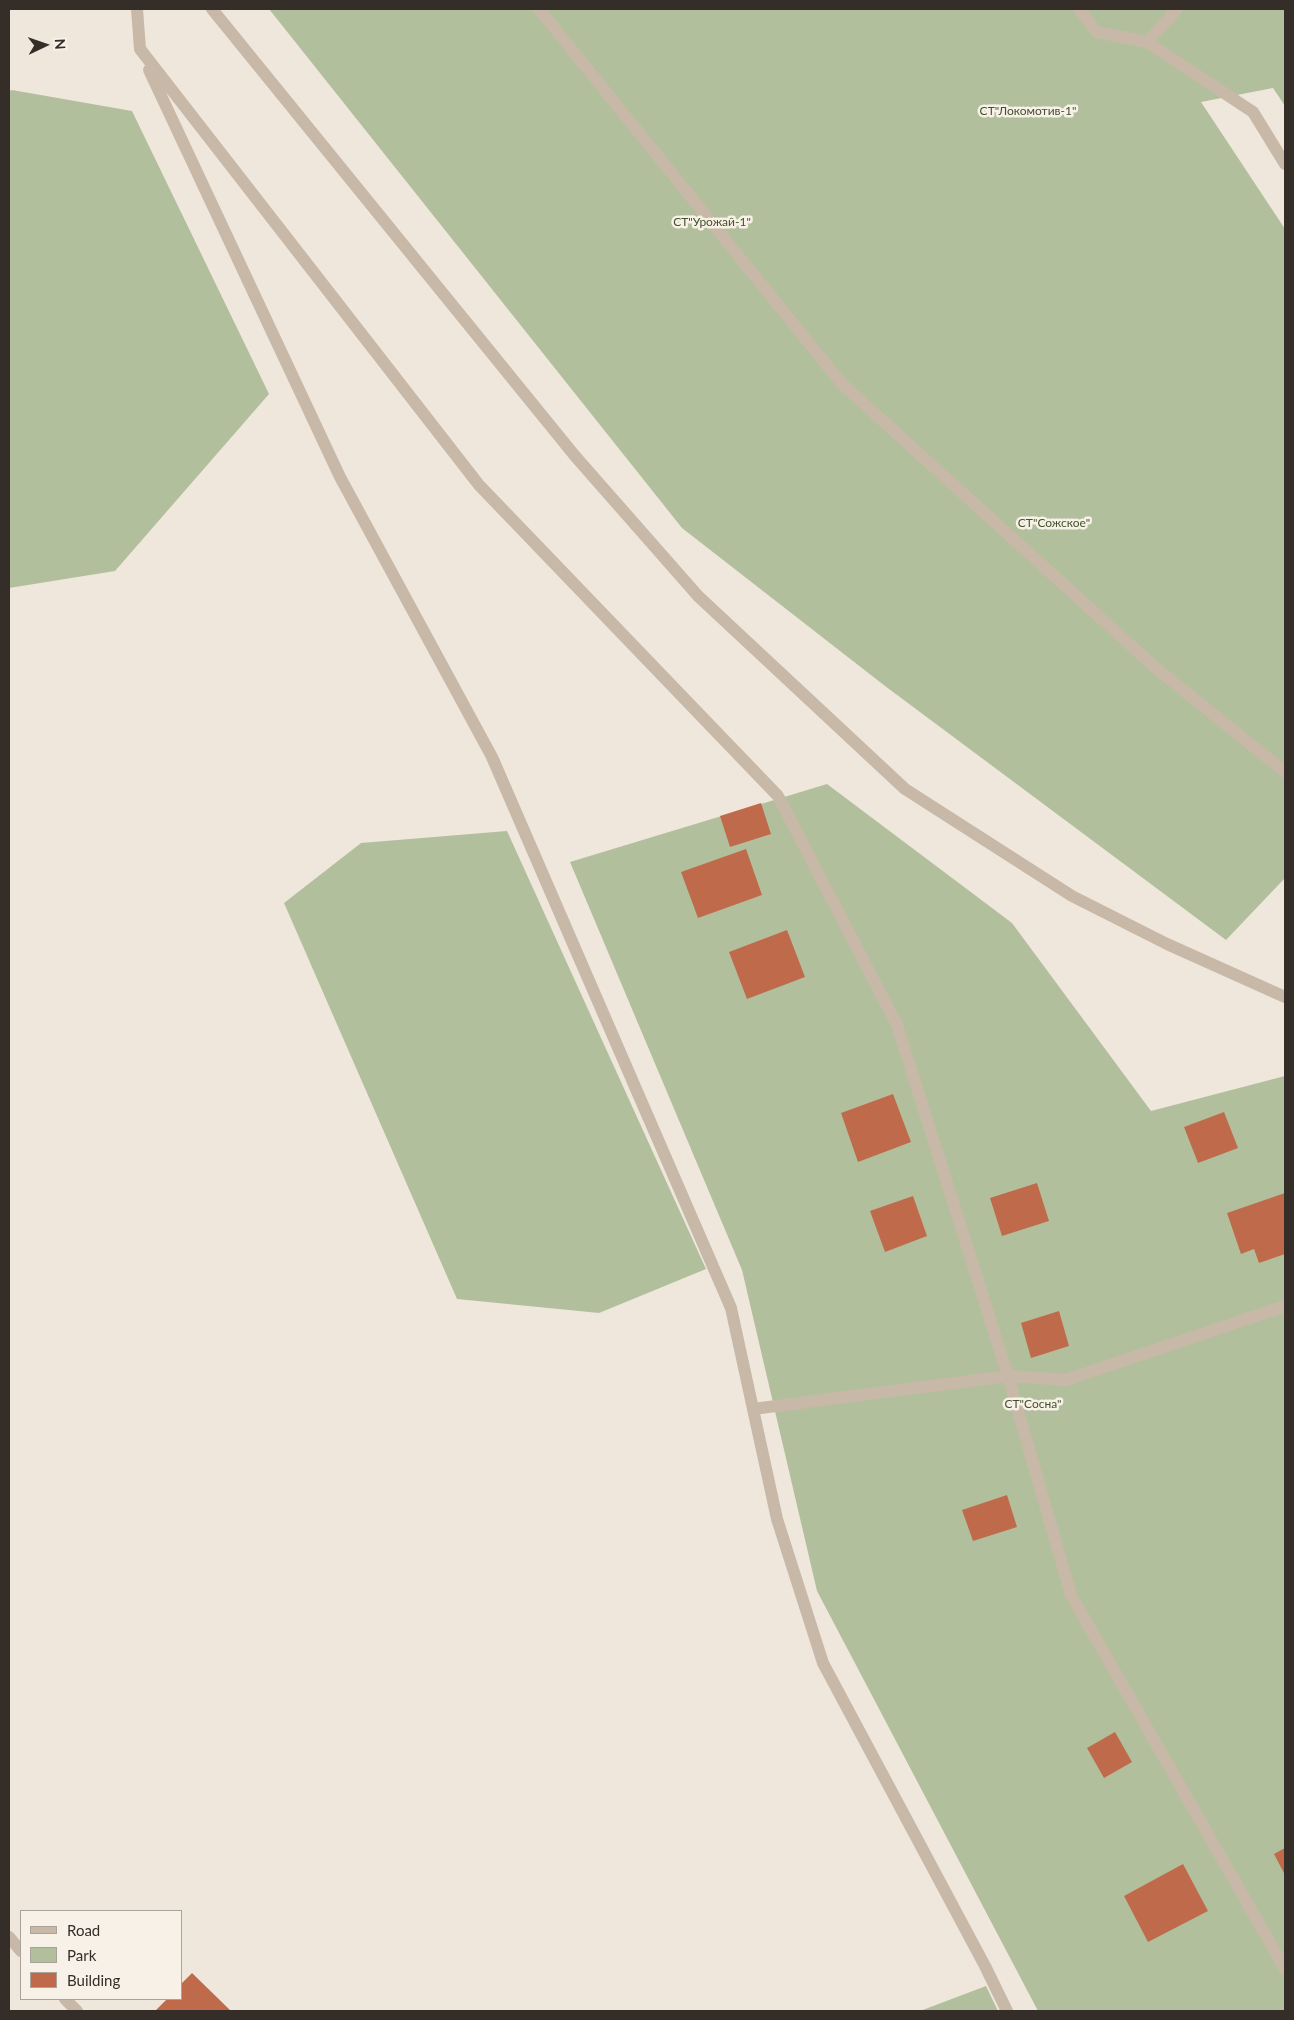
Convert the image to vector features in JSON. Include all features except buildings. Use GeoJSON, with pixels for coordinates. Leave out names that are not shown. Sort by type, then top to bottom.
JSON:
{"type":"FeatureCollection","features":[{"type":"Feature","properties":{"kind":"street"},"geometry":{"type":"LineString","coordinates":[[137,9],[140,50],[340,477],[492,757],[731,1308],[777,1519],[823,1663],[985,1966],[1007,2011]]}},
{"type":"Feature","properties":{"kind":"street"},"geometry":{"type":"LineString","coordinates":[[212,9],[575,456],[698,596],[905,789],[1072,896],[1167,944],[1285,997]]}},
{"type":"Feature","properties":{"kind":"street"},"geometry":{"type":"LineString","coordinates":[[539,9],[842,384],[1157,669],[1285,772]]}},
{"type":"Feature","properties":{"kind":"street"},"geometry":{"type":"LineString","coordinates":[[1079,9],[1098,32],[1147,42],[1253,112],[1285,164]]}},
{"type":"Feature","properties":{"kind":"street"},"geometry":{"type":"LineString","coordinates":[[1147,42],[1177,9]]}},
{"type":"Feature","properties":{"kind":"street"},"geometry":{"type":"LineString","coordinates":[[140,50],[480,485],[778,796],[897,1025],[1008,1376],[1072,1595],[1285,1969]]}},
{"type":"Feature","properties":{"kind":"street"},"geometry":{"type":"LineString","coordinates":[[753,1409],[1008,1376],[1066,1380],[1285,1306]]}},
{"type":"Feature","properties":{"kind":"street"},"geometry":{"type":"LineString","coordinates":[[9,1937],[20,1950]]}},
{"type":"Feature","properties":{"kind":"street"},"geometry":{"type":"LineString","coordinates":[[66,2000],[77,2011]]}},
{"type":"Feature","properties":{"kind":"green space"},"geometry":{"type":"Polygon","coordinates":[[[269,9],[1285,9],[1285,106],[1273,88],[1201,102],[1285,229],[1285,878],[1226,940],[885,686],[682,528],[269,9]]]}},
{"type":"Feature","properties":{"kind":"green space"},"geometry":{"type":"Polygon","coordinates":[[[9,91],[132,111],[269,394],[115,571],[9,588],[9,91]]]}},
{"type":"Feature","properties":{"kind":"green space","name":"СТ\"Сосна\""},"geometry":{"type":"Polygon","coordinates":[[[827,784],[1012,923],[1151,1111],[1285,1076],[1285,2011],[1038,2011],[817,1591],[742,1270],[570,862],[827,784]]]}},
{"type":"Feature","properties":{"kind":"green space"},"geometry":{"type":"Polygon","coordinates":[[[507,831],[706,1269],[599,1313],[457,1299],[284,903],[361,843],[507,831]]]}},
{"type":"Feature","properties":{"kind":"green space"},"geometry":{"type":"Polygon","coordinates":[[[986,1986],[998,2011],[920,2011],[986,1986]]]}},
{"type":"Feature","properties":{"kind":"park label","name":"СТ\"Локомотив-1\""},"geometry":{"type":"Point","coordinates":[1028,111]}},
{"type":"Feature","properties":{"kind":"park label","name":"СТ\"Урожай-1\""},"geometry":{"type":"Point","coordinates":[712,222]}},
{"type":"Feature","properties":{"kind":"park label","name":"СТ\"Сожское\""},"geometry":{"type":"Point","coordinates":[1054,523]}}]}
